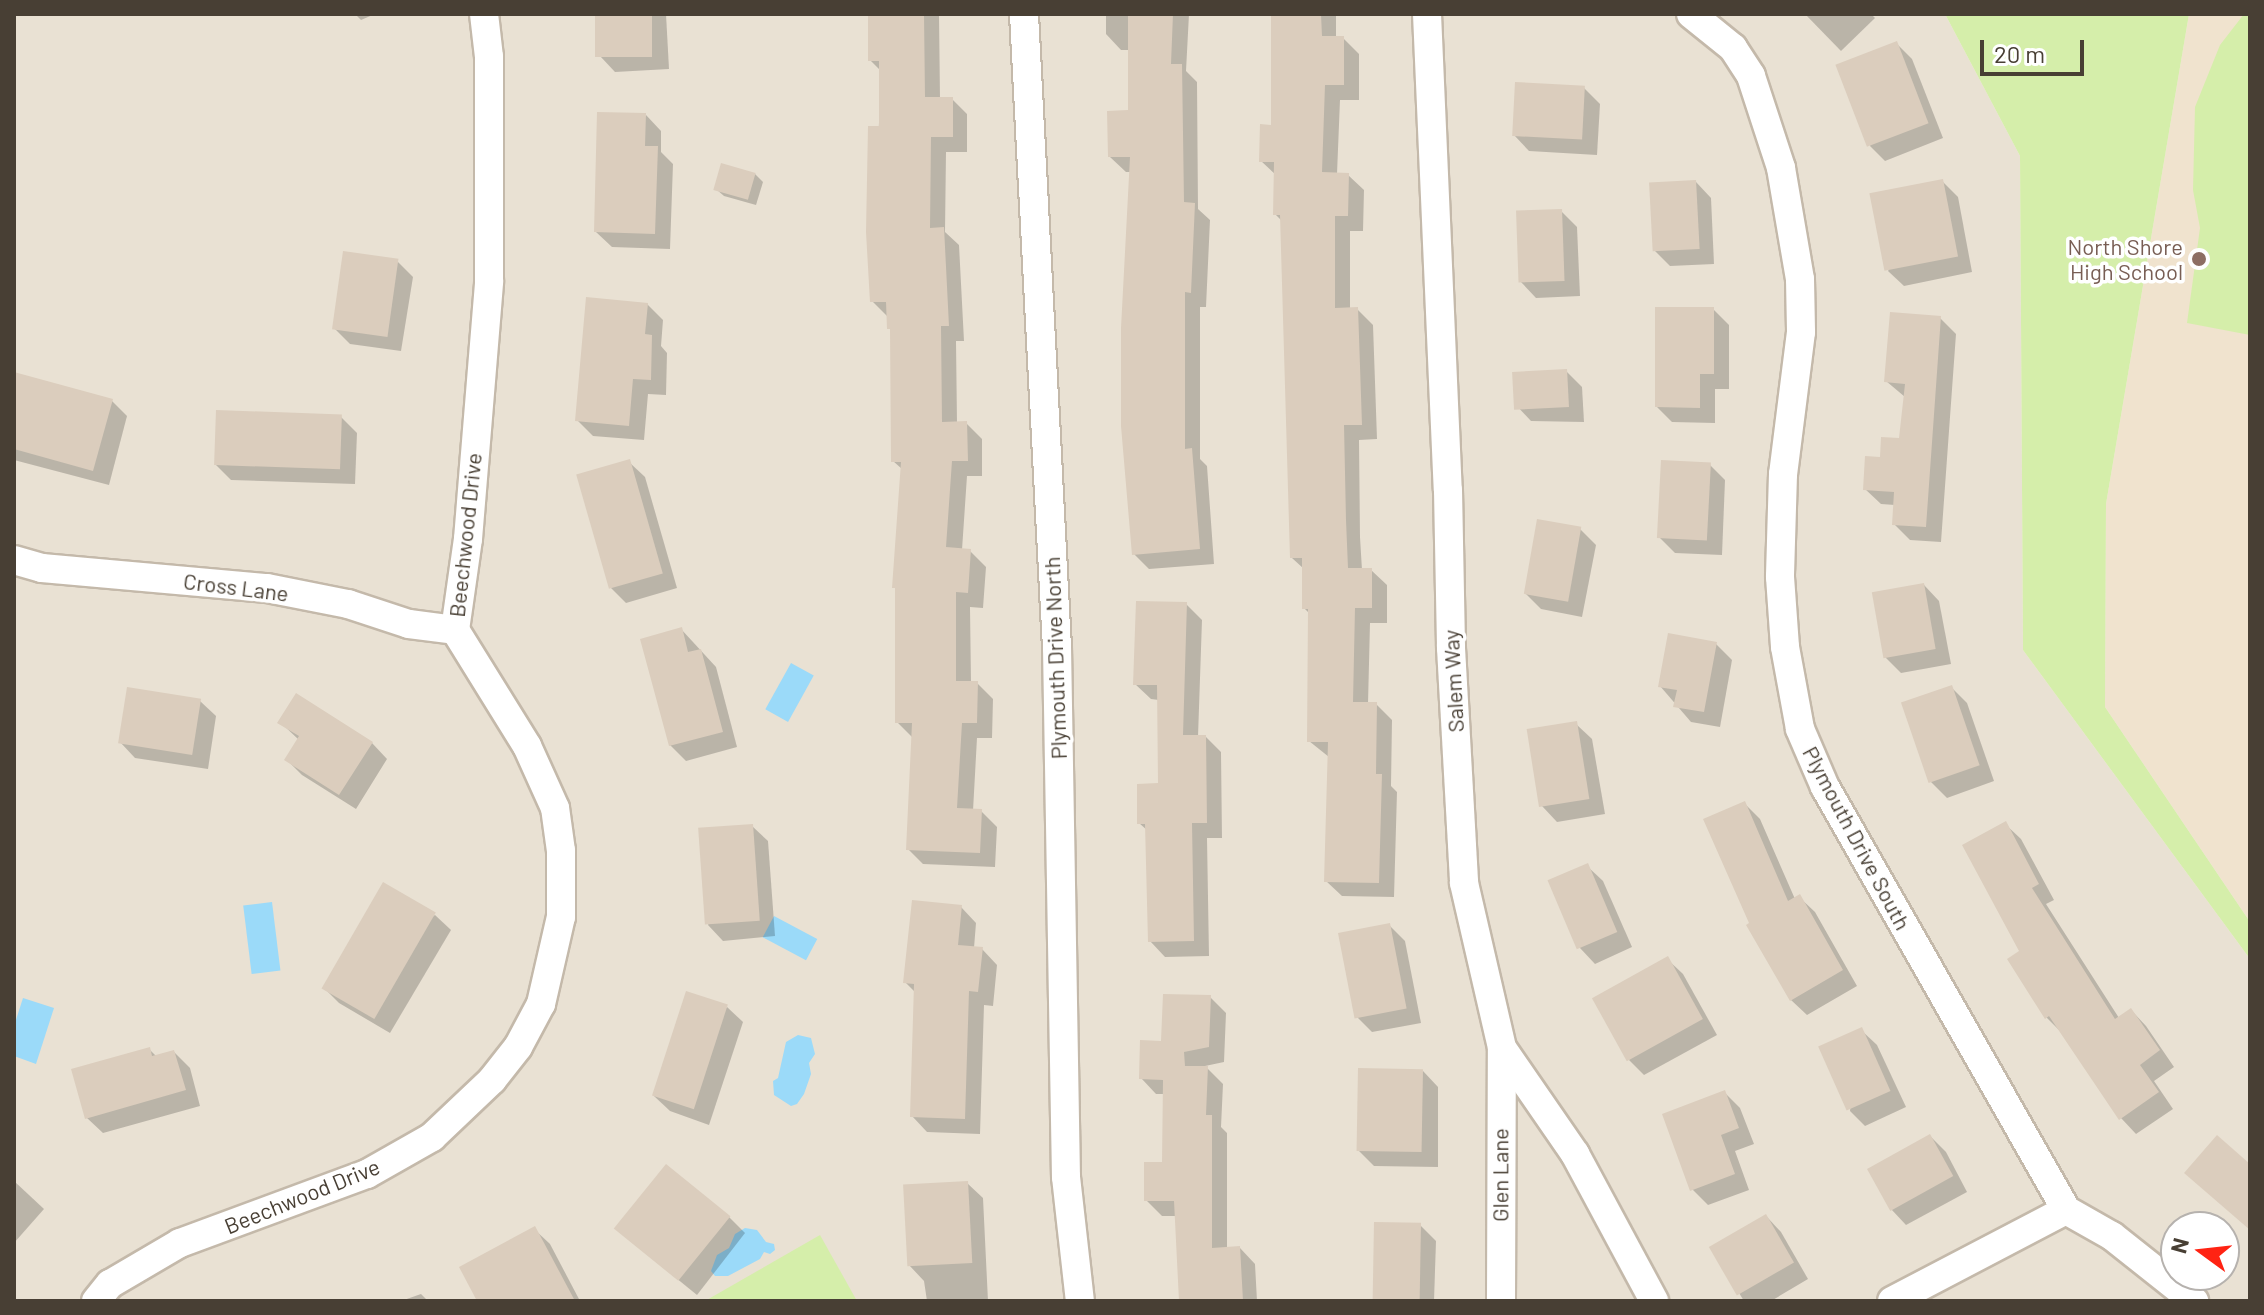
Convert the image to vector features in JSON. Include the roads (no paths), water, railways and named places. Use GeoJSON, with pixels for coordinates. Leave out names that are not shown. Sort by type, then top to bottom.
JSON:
{"type":"FeatureCollection","features":[{"type":"Feature","properties":{"kind":"street","name":"Beechwood Drive"},"geometry":{"type":"LineString","coordinates":[[96,1301],[110,1284],[180,1243],[367,1174],[432,1137],[492,1080],[518,1047],[541,1004],[561,917],[561,851],[555,808],[527,746],[455,630],[468,539],[489,281],[489,57],[484,14]]}},
{"type":"Feature","properties":{"kind":"street","name":"Plymouth Drive North"},"geometry":{"type":"LineString","coordinates":[[1024,14],[1057,647],[1066,1177],[1080,1301]]}},
{"type":"Feature","properties":{"kind":"street","name":"Salem Way"},"geometry":{"type":"LineString","coordinates":[[1427,14],[1448,490],[1451,648],[1464,883],[1502,1048],[1575,1154],[1654,1301]]}},
{"type":"Feature","properties":{"kind":"street","name":"Plymouth Drive South"},"geometry":{"type":"LineString","coordinates":[[1691,14],[1733,48],[1751,76],[1781,168],[1800,279],[1801,332],[1783,474],[1780,577],[1785,647],[1800,729],[1825,787],[2066,1210]]}},
{"type":"Feature","properties":{"kind":"street","name":"Cross Lane"},"geometry":{"type":"LineString","coordinates":[[14,560],[42,568],[267,588],[348,604],[409,624],[455,630]]}},
{"type":"Feature","properties":{"kind":"street","name":"Glen Lane"},"geometry":{"type":"LineString","coordinates":[[1501,1301],[1502,1048]]}},
{"type":"Feature","properties":{"kind":"street"},"geometry":{"type":"LineString","coordinates":[[1892,1301],[2066,1210],[2112,1236],[2194,1301]]}},
{"type":"Feature","properties":{"kind":"water"},"geometry":{"type":"Polygon","coordinates":[[[791,663],[814,676],[788,722],[765,709],[791,663]]]}},
{"type":"Feature","properties":{"kind":"water"},"geometry":{"type":"Polygon","coordinates":[[[272,902],[280,970],[252,974],[243,906],[272,902]]]}},
{"type":"Feature","properties":{"kind":"water"},"geometry":{"type":"Polygon","coordinates":[[[774,916],[817,939],[806,960],[763,937],[774,916]]]}},
{"type":"Feature","properties":{"kind":"water"},"geometry":{"type":"Polygon","coordinates":[[[23,998],[54,1008],[36,1064],[14,1056],[14,1026],[23,998]]]}},
{"type":"Feature","properties":{"kind":"water"},"geometry":{"type":"Polygon","coordinates":[[[798,1035],[811,1038],[815,1054],[809,1063],[811,1074],[804,1094],[797,1104],[791,1106],[774,1095],[773,1081],[778,1078],[786,1042],[798,1035]]]}},
{"type":"Feature","properties":{"kind":"water"},"geometry":{"type":"Polygon","coordinates":[[[745,1228],[757,1230],[766,1242],[774,1244],[775,1250],[770,1254],[764,1252],[760,1259],[728,1276],[715,1276],[711,1271],[717,1255],[729,1248],[735,1234],[745,1228]]]}},
{"type":"Feature","properties":{"kind":"place","name":"North Shore High School"},"geometry":{"type":"Point","coordinates":[2199,259]}}]}
